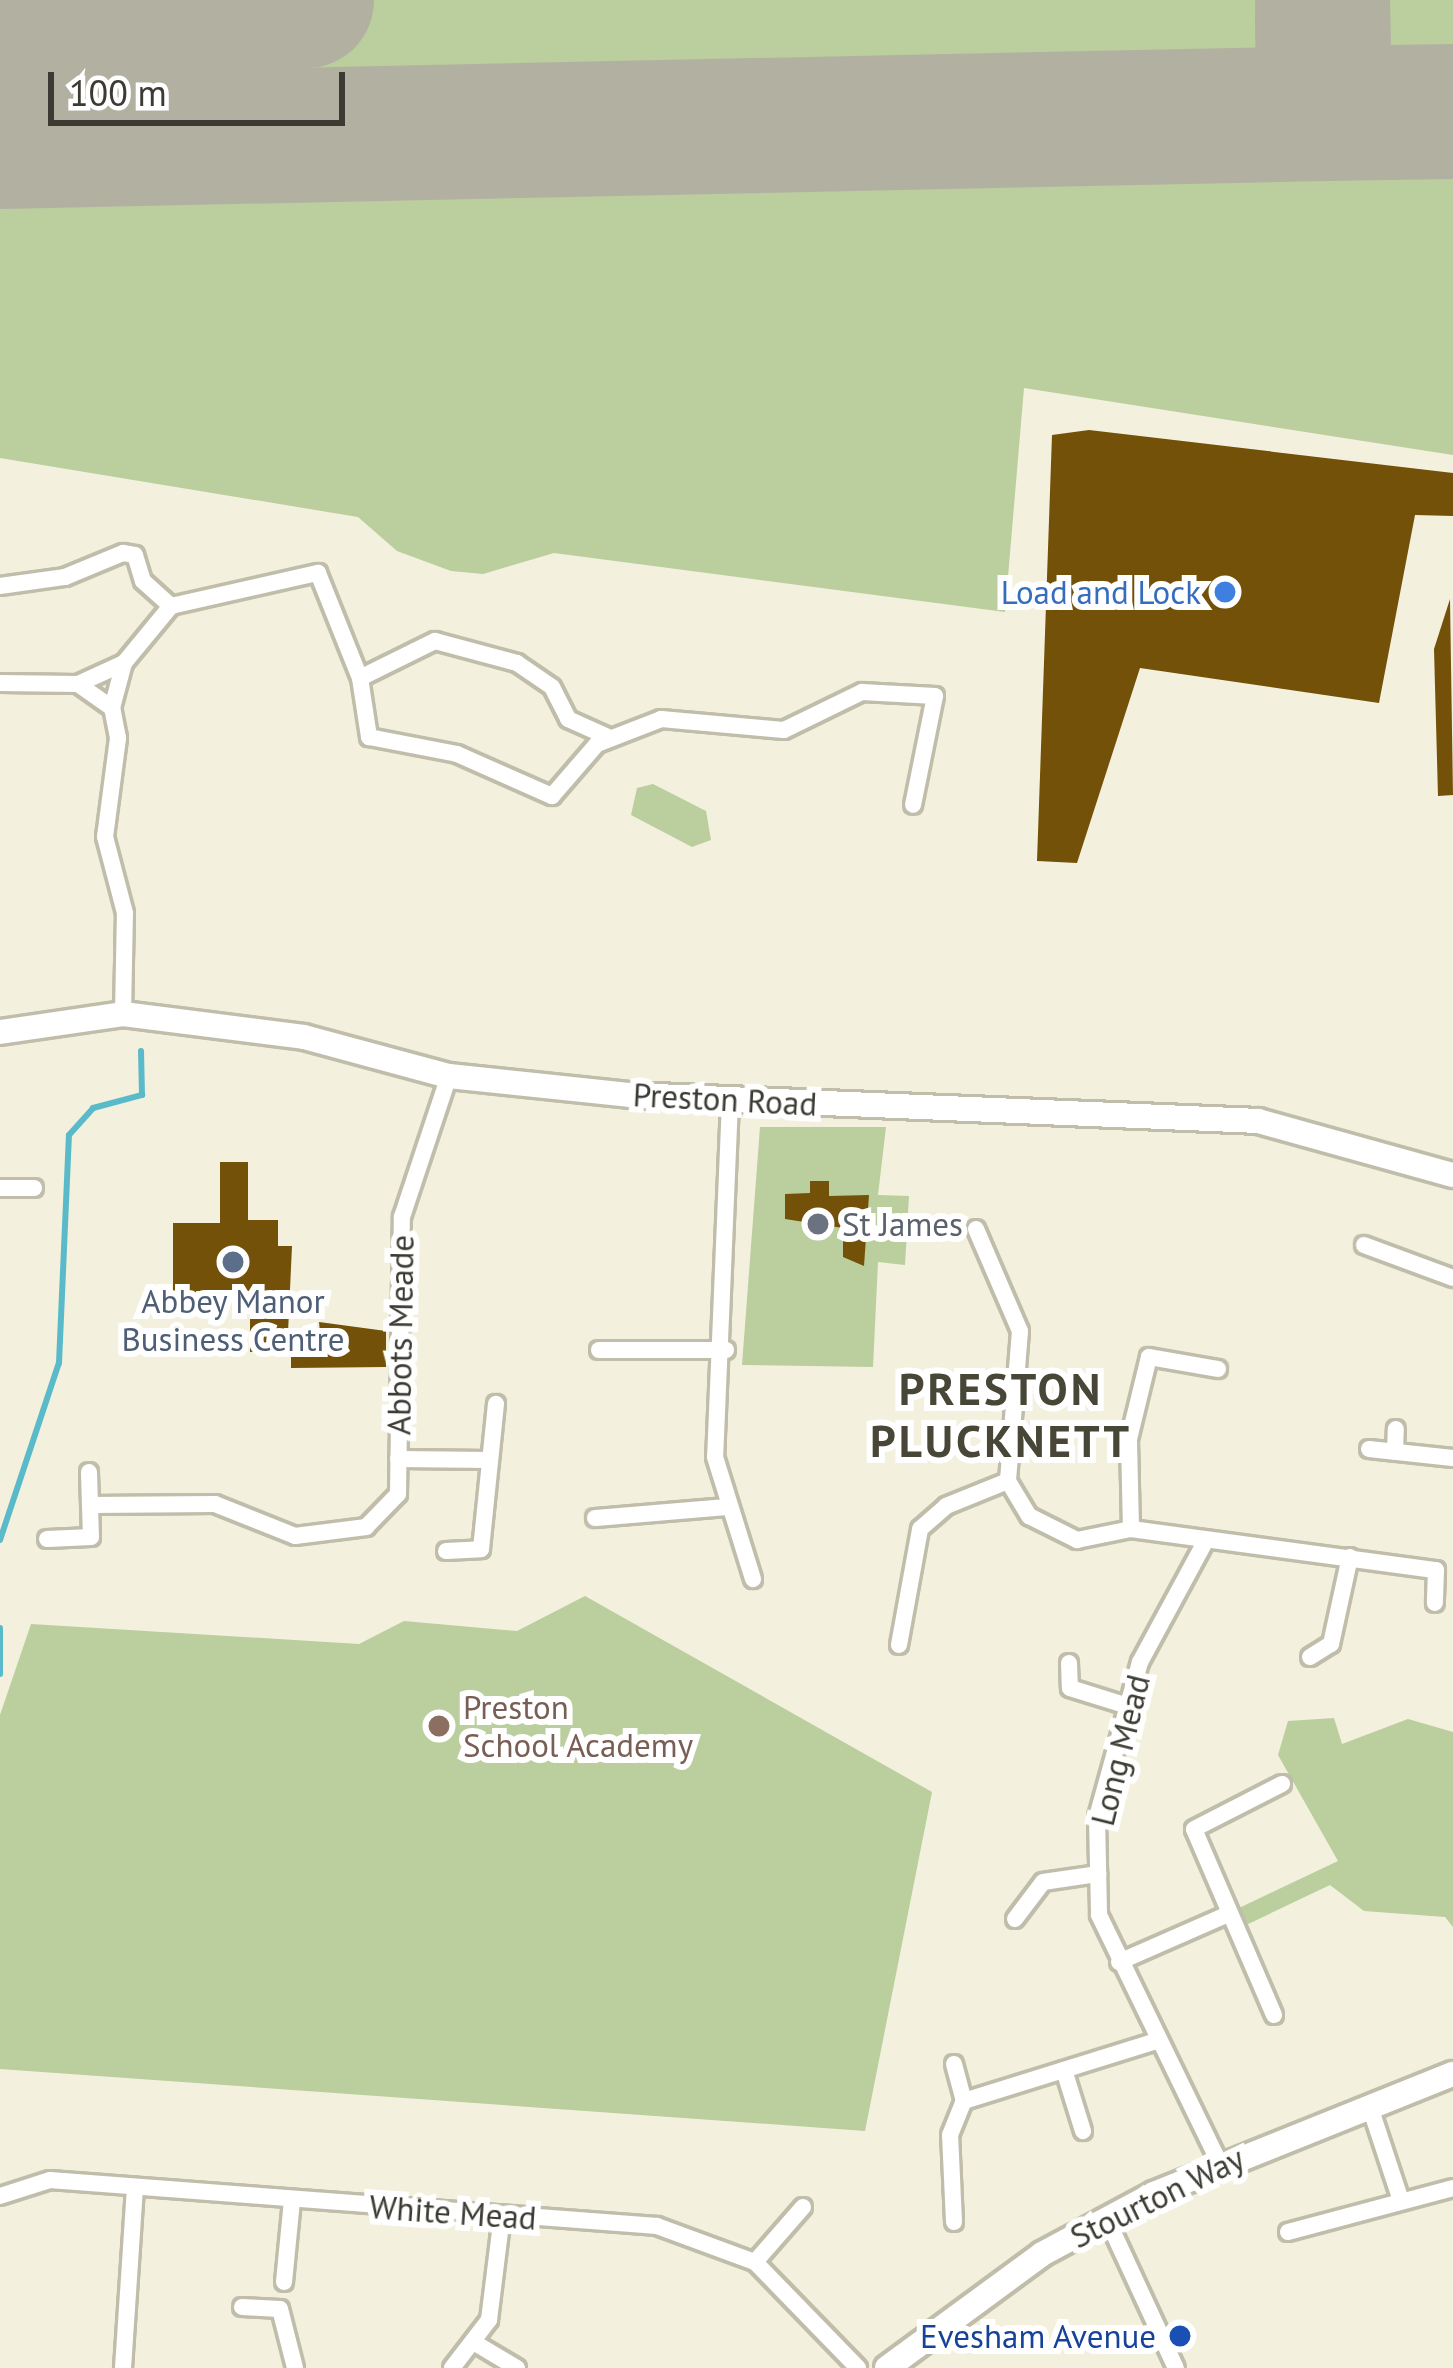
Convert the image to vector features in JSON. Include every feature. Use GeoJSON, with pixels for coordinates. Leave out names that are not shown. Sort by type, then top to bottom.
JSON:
{"type":"FeatureCollection","features":[{"type":"Feature","properties":{"kind":"street"},"geometry":{"type":"LineString","coordinates":[[0,586],[65,577],[123,553],[135,555],[143,581],[171,606]]}},
{"type":"Feature","properties":{"kind":"street"},"geometry":{"type":"LineString","coordinates":[[123,1014],[124,913],[105,837],[118,738],[112,709],[124,663],[171,606],[318,574],[360,678],[369,737],[457,754],[552,796],[608,737],[661,719],[784,730],[862,692],[935,697],[913,805]]}},
{"type":"Feature","properties":{"kind":"street"},"geometry":{"type":"LineString","coordinates":[[360,678],[435,641],[517,663],[552,687],[568,719],[608,737]]}},
{"type":"Feature","properties":{"kind":"street"},"geometry":{"type":"LineString","coordinates":[[0,683],[78,684],[124,663]]}},
{"type":"Feature","properties":{"kind":"street"},"geometry":{"type":"LineString","coordinates":[[78,684],[112,709]]}},
{"type":"Feature","properties":{"kind":"street","name":"Preston Road"},"geometry":{"type":"LineString","coordinates":[[0,1032],[123,1014],[304,1036],[449,1076],[730,1102],[1258,1121],[1453,1175]]}},
{"type":"Feature","properties":{"kind":"street","name":"Abbots Meade"},"geometry":{"type":"LineString","coordinates":[[90,1505],[215,1504],[295,1536],[366,1527],[398,1494],[402,1217],[449,1076]]}},
{"type":"Feature","properties":{"kind":"street"},"geometry":{"type":"LineString","coordinates":[[730,1102],[726,1350],[715,1457],[725,1507],[753,1579]]}},
{"type":"Feature","properties":{"kind":"street"},"geometry":{"type":"LineString","coordinates":[[0,1188],[34,1188]]}},
{"type":"Feature","properties":{"kind":"street"},"geometry":{"type":"LineString","coordinates":[[976,1229],[1020,1331],[1008,1481],[1016,1504],[1049,1532],[1077,1540],[1131,1529],[1205,1542],[1439,1567],[1435,1603]]}},
{"type":"Feature","properties":{"kind":"street"},"geometry":{"type":"LineString","coordinates":[[1364,1245],[1453,1278]]}},
{"type":"Feature","properties":{"kind":"street"},"geometry":{"type":"LineString","coordinates":[[599,1350],[726,1350]]}},
{"type":"Feature","properties":{"kind":"street"},"geometry":{"type":"LineString","coordinates":[[1131,1529],[1129,1439],[1149,1357],[1218,1370]]}},
{"type":"Feature","properties":{"kind":"street"},"geometry":{"type":"LineString","coordinates":[[446,1551],[481,1549],[496,1404]]}},
{"type":"Feature","properties":{"kind":"street"},"geometry":{"type":"LineString","coordinates":[[1395,1452],[1396,1429]]}},
{"type":"Feature","properties":{"kind":"street"},"geometry":{"type":"LineString","coordinates":[[1370,1449],[1453,1458]]}},
{"type":"Feature","properties":{"kind":"street","name":"Abbots Meade"},"geometry":{"type":"LineString","coordinates":[[398,1459],[490,1460]]}},
{"type":"Feature","properties":{"kind":"street"},"geometry":{"type":"LineString","coordinates":[[47,1540],[91,1537],[89,1472]]}},
{"type":"Feature","properties":{"kind":"street"},"geometry":{"type":"LineString","coordinates":[[899,1645],[920,1529],[946,1506],[1008,1481]]}},
{"type":"Feature","properties":{"kind":"street"},"geometry":{"type":"LineString","coordinates":[[595,1518],[725,1507]]}},
{"type":"Feature","properties":{"kind":"street","name":"Long Mead"},"geometry":{"type":"LineString","coordinates":[[1205,1542],[1140,1662],[1097,1817],[1098,1874],[1099,1915],[1154,2042],[1220,2162]]}},
{"type":"Feature","properties":{"kind":"street"},"geometry":{"type":"LineString","coordinates":[[1310,1658],[1330,1644],[1350,1557]]}},
{"type":"Feature","properties":{"kind":"street"},"geometry":{"type":"LineString","coordinates":[[1069,1664],[1070,1688],[1128,1706]]}},
{"type":"Feature","properties":{"kind":"street"},"geometry":{"type":"LineString","coordinates":[[1274,2015],[1226,1915],[1194,1829],[1282,1784]]}},
{"type":"Feature","properties":{"kind":"street"},"geometry":{"type":"LineString","coordinates":[[1015,1919],[1043,1882],[1098,1874]]}},
{"type":"Feature","properties":{"kind":"street"},"geometry":{"type":"LineString","coordinates":[[1119,1962],[1226,1915]]}},
{"type":"Feature","properties":{"kind":"street"},"geometry":{"type":"LineString","coordinates":[[964,2102],[1154,2042]]}},
{"type":"Feature","properties":{"kind":"street"},"geometry":{"type":"LineString","coordinates":[[954,2064],[964,2102],[950,2135],[954,2222]]}},
{"type":"Feature","properties":{"kind":"street"},"geometry":{"type":"LineString","coordinates":[[1064,2070],[1083,2131]]}},
{"type":"Feature","properties":{"kind":"street","name":"Stourton Way"},"geometry":{"type":"LineString","coordinates":[[887,2368],[1107,2219],[1220,2162],[1453,2074]]}},
{"type":"Feature","properties":{"kind":"street"},"geometry":{"type":"LineString","coordinates":[[1369,2104],[1401,2201]]}},
{"type":"Feature","properties":{"kind":"street","name":"White Mead"},"geometry":{"type":"LineString","coordinates":[[0,2196],[50,2180],[657,2227],[755,2262],[859,2368]]}},
{"type":"Feature","properties":{"kind":"street"},"geometry":{"type":"LineString","coordinates":[[1288,2232],[1453,2188]]}},
{"type":"Feature","properties":{"kind":"street"},"geometry":{"type":"LineString","coordinates":[[123,2368],[135,2189]]}},
{"type":"Feature","properties":{"kind":"street"},"geometry":{"type":"LineString","coordinates":[[292,2200],[281,2297],[296,2368]]}},
{"type":"Feature","properties":{"kind":"street"},"geometry":{"type":"LineString","coordinates":[[755,2262],[803,2206]]}},
{"type":"Feature","properties":{"kind":"street"},"geometry":{"type":"LineString","coordinates":[[452,2368],[489,2320],[502,2215]]}},
{"type":"Feature","properties":{"kind":"street"},"geometry":{"type":"LineString","coordinates":[[1107,2219],[1176,2368]]}},
{"type":"Feature","properties":{"kind":"street"},"geometry":{"type":"LineString","coordinates":[[242,2307],[281,2297]]}},
{"type":"Feature","properties":{"kind":"street"},"geometry":{"type":"LineString","coordinates":[[475,2343],[517,2368]]}},
{"type":"Feature","properties":{"kind":"green space"},"geometry":{"type":"Polygon","coordinates":[[[0,0],[1453,0],[1453,455],[1024,388],[1005,612],[554,553],[483,574],[451,571],[397,551],[358,517],[0,458],[0,0]]]}},
{"type":"Feature","properties":{"kind":"green space"},"geometry":{"type":"Polygon","coordinates":[[[653,784],[706,811],[711,840],[692,847],[631,815],[637,788],[653,784]]]}},
{"type":"Feature","properties":{"kind":"green space"},"geometry":{"type":"Polygon","coordinates":[[[760,1127],[886,1127],[878,1195],[909,1196],[905,1265],[878,1262],[873,1367],[742,1365],[760,1127]]]}},
{"type":"Feature","properties":{"kind":"green space","name":"Preston School Academy"},"geometry":{"type":"Polygon","coordinates":[[[585,1596],[932,1792],[865,2131],[0,2069],[0,1715],[31,1624],[359,1644],[404,1621],[517,1631],[585,1596]]]}},
{"type":"Feature","properties":{"kind":"green space"},"geometry":{"type":"Polygon","coordinates":[[[1334,1718],[1342,1744],[1408,1719],[1453,1732],[1453,1927],[1445,1917],[1364,1911],[1330,1885],[1244,1926],[1237,1909],[1338,1861],[1278,1755],[1288,1721],[1334,1718]]]}},
{"type":"Feature","properties":{"kind":"building","name":"Load and Lock"},"geometry":{"type":"Polygon","coordinates":[[[1089,430],[1453,473],[1453,516],[1415,515],[1379,703],[1140,668],[1077,863],[1037,861],[1052,435],[1089,430]]]}},
{"type":"Feature","properties":{"kind":"building"},"geometry":{"type":"Polygon","coordinates":[[[1450,599],[1453,795],[1438,796],[1434,649],[1450,599]]]}},
{"type":"Feature","properties":{"kind":"building","name":"Abbey Manor Business Centre"},"geometry":{"type":"Polygon","coordinates":[[[220,1162],[248,1162],[248,1220],[278,1220],[278,1246],[292,1246],[288,1333],[320,1333],[319,1322],[386,1331],[386,1367],[291,1368],[291,1351],[250,1352],[250,1291],[196,1291],[196,1306],[173,1306],[173,1223],[220,1223],[220,1162]]]}},
{"type":"Feature","properties":{"kind":"building","name":"St James"},"geometry":{"type":"Polygon","coordinates":[[[810,1181],[829,1181],[829,1196],[869,1195],[864,1266],[843,1257],[843,1228],[785,1219],[785,1194],[810,1193],[810,1181]]]}},
{"type":"Feature","properties":{"kind":"waterway"},"geometry":{"type":"LineString","coordinates":[[0,1540],[59,1363],[69,1135],[93,1108],[142,1095],[141,1051]]}},
{"type":"Feature","properties":{"kind":"waterway"},"geometry":{"type":"LineString","coordinates":[[0,1628],[0,1674]]}},
{"type":"Feature","properties":{"kind":"runway"},"geometry":{"type":"LineString","coordinates":[[0,7],[306,0]]}},
{"type":"Feature","properties":{"kind":"runway"},"geometry":{"type":"LineString","coordinates":[[0,141],[1324,113],[1322,0]]}},
{"type":"Feature","properties":{"kind":"runway"},"geometry":{"type":"LineString","coordinates":[[1322,21],[1324,113],[1453,111]]}},
{"type":"Feature","properties":{"kind":"place","name":"Load and Lock"},"geometry":{"type":"Point","coordinates":[1225,592]}},
{"type":"Feature","properties":{"kind":"place","name":"St James"},"geometry":{"type":"Point","coordinates":[818,1224]}},
{"type":"Feature","properties":{"kind":"place","name":"Abbey Manor Business Centre"},"geometry":{"type":"Point","coordinates":[233,1262]}},
{"type":"Feature","properties":{"kind":"place","name":"Preston School Academy"},"geometry":{"type":"Point","coordinates":[439,1726]}},
{"type":"Feature","properties":{"kind":"place","name":"Evesham Avenue"},"geometry":{"type":"Point","coordinates":[1180,2336]}},
{"type":"Feature","properties":{"kind":"district","name":"PRESTON PLUCKNETT"},"geometry":{"type":"Point","coordinates":[1001,1415]}}]}
